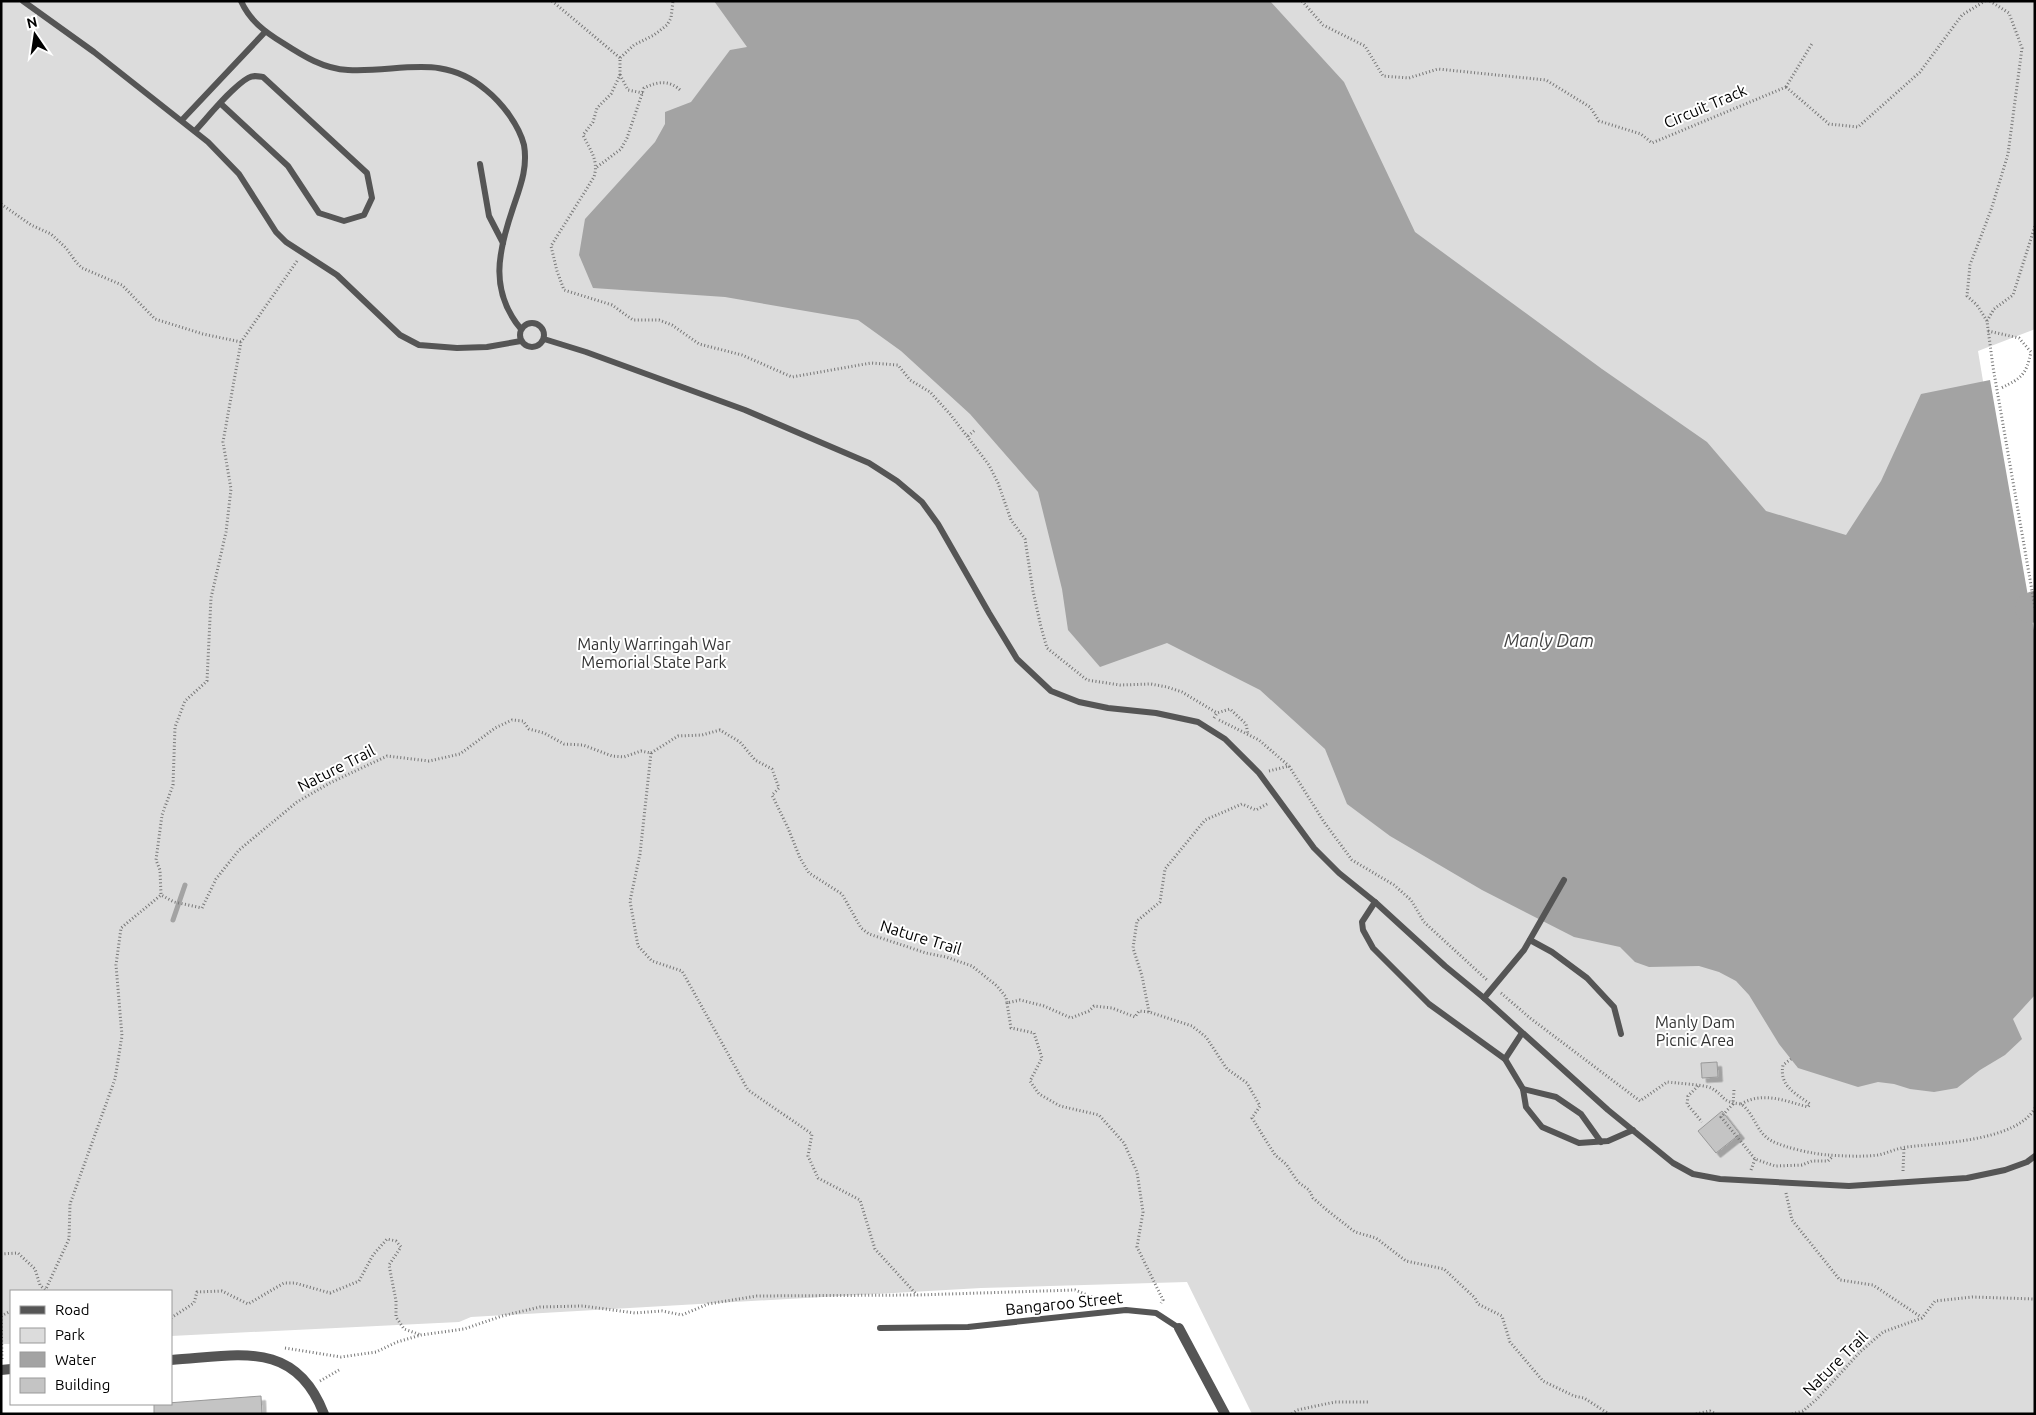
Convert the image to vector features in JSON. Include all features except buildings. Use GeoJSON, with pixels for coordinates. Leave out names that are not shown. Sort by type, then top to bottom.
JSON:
{"type":"FeatureCollection","features":[{"type":"Feature","properties":{"kind":"street","name":"Bangaroo Street"},"geometry":{"type":"LineString","coordinates":[[1179,1328],[1225,1414]]}},
{"type":"Feature","properties":{"kind":"street"},"geometry":{"type":"LineString","coordinates":[[172,1360],[242,1356],[266,1357],[286,1364],[300,1374],[311,1386],[317,1394],[324,1414]]}},
{"type":"Feature","properties":{"kind":"lane"},"geometry":{"type":"LineString","coordinates":[[23,1],[94,52],[182,120],[239,174],[276,232],[286,242],[337,275],[400,335],[420,345],[457,348],[486,347],[521,341]]}},
{"type":"Feature","properties":{"kind":"lane"},"geometry":{"type":"LineString","coordinates":[[241,1],[254,22],[265,32],[324,66],[347,70],[382,70],[417,65],[446,68],[467,77],[486,89],[503,107],[517,128],[524,145],[525,163],[521,188],[513,208],[504,243],[500,268],[500,287],[503,300],[511,316],[521,329],[521,341],[532,348],[539,346],[544,339],[543,330],[537,324],[529,323],[521,329]]}},
{"type":"Feature","properties":{"kind":"lane"},"geometry":{"type":"LineString","coordinates":[[182,120],[265,32]]}},
{"type":"Feature","properties":{"kind":"lane"},"geometry":{"type":"LineString","coordinates":[[194,131],[220,103],[247,78],[254,75],[263,77],[368,173],[372,198],[364,215],[344,221],[319,213],[288,166],[220,103]]}},
{"type":"Feature","properties":{"kind":"lane"},"geometry":{"type":"LineString","coordinates":[[480,164],[489,216],[504,243]]}},
{"type":"Feature","properties":{"kind":"lane"},"geometry":{"type":"LineString","coordinates":[[544,339],[586,352],[745,410],[869,462],[897,481],[922,502],[938,524],[1017,659],[1051,690],[1079,702],[1108,708],[1156,713],[1198,722],[1225,739],[1259,773],[1314,848],[1339,872],[1633,1130],[1673,1163],[1693,1174],[1720,1179],[1850,1186],[1967,1178],[2005,1170],[2027,1162],[2035,1156]]}},
{"type":"Feature","properties":{"kind":"lane"},"geometry":{"type":"LineString","coordinates":[[1484,998],[1524,950],[1564,880]]}},
{"type":"Feature","properties":{"kind":"lane"},"geometry":{"type":"LineString","coordinates":[[1375,902],[1362,922],[1363,930],[1373,948],[1429,1004],[1505,1059],[1523,1089],[1526,1107],[1542,1127],[1578,1143],[1608,1141],[1633,1130]]}},
{"type":"Feature","properties":{"kind":"lane"},"geometry":{"type":"LineString","coordinates":[[1530,940],[1552,952],[1587,978],[1614,1007],[1620,1034]]}},
{"type":"Feature","properties":{"kind":"lane"},"geometry":{"type":"LineString","coordinates":[[1505,1059],[1522,1033]]}},
{"type":"Feature","properties":{"kind":"lane"},"geometry":{"type":"LineString","coordinates":[[1523,1089],[1556,1098],[1581,1114],[1601,1142]]}},
{"type":"Feature","properties":{"kind":"lane","name":"Bangaroo Street"},"geometry":{"type":"LineString","coordinates":[[880,1328],[968,1328],[1126,1310],[1156,1313],[1179,1328]]}},
{"type":"Feature","properties":{"kind":"path"},"geometry":{"type":"LineString","coordinates":[[552,1],[620,58]]}},
{"type":"Feature","properties":{"kind":"path"},"geometry":{"type":"LineString","coordinates":[[673,1],[671,18],[667,24],[654,35],[634,45],[620,58],[620,74],[611,94],[597,108],[592,122],[583,135],[594,155],[597,168],[594,177],[551,246],[564,290],[612,305],[633,320],[660,320],[672,325],[699,344],[742,356],[792,377],[871,363],[898,365],[910,380],[930,392],[968,436],[989,465],[998,482],[1011,520],[1025,539],[1033,591],[1048,648],[1087,680],[1120,685],[1151,684],[1167,687],[1182,692],[1217,713]]}},
{"type":"Feature","properties":{"kind":"path","name":"Circuit Track"},"geometry":{"type":"LineString","coordinates":[[1302,1],[1323,25],[1365,46],[1383,76],[1409,78],[1438,69],[1546,80],[1590,108],[1599,120],[1641,134],[1652,143],[1786,87]]}},
{"type":"Feature","properties":{"kind":"path"},"geometry":{"type":"LineString","coordinates":[[1813,42],[1786,87],[1829,124],[1858,127],[1920,72],[1962,15],[1984,1]]}},
{"type":"Feature","properties":{"kind":"path"},"geometry":{"type":"LineString","coordinates":[[1990,1],[2009,13],[2022,48],[2008,154],[1970,265],[1967,296],[1977,305],[1987,322],[1989,344],[2035,608]]}},
{"type":"Feature","properties":{"kind":"path"},"geometry":{"type":"LineString","coordinates":[[620,74],[628,90],[642,93]]}},
{"type":"Feature","properties":{"kind":"path"},"geometry":{"type":"LineString","coordinates":[[597,168],[621,149],[628,138],[644,88],[652,84],[664,82],[675,85],[681,91]]}},
{"type":"Feature","properties":{"kind":"path"},"geometry":{"type":"LineString","coordinates":[[1,204],[31,225],[51,234],[66,248],[82,268],[122,285],[155,319],[203,334],[241,342]]}},
{"type":"Feature","properties":{"kind":"path"},"geometry":{"type":"LineString","coordinates":[[1987,322],[1994,309],[2013,295],[2035,226]]}},
{"type":"Feature","properties":{"kind":"path"},"geometry":{"type":"LineString","coordinates":[[45,1290],[69,1239],[70,1204],[115,1079],[122,1036],[116,965],[121,928],[161,896],[160,870],[156,860],[162,815],[173,785],[175,727],[185,701],[207,681],[212,598],[226,532],[231,489],[223,442],[241,342],[304,253]]}},
{"type":"Feature","properties":{"kind":"path"},"geometry":{"type":"LineString","coordinates":[[1988,331],[2019,338],[2031,352],[2027,370],[2015,381],[2001,388]]}},
{"type":"Feature","properties":{"kind":"path"},"geometry":{"type":"LineString","coordinates":[[968,436],[975,430]]}},
{"type":"Feature","properties":{"kind":"path"},"geometry":{"type":"LineString","coordinates":[[1249,734],[1246,724],[1230,709],[1217,713],[1212,717],[1259,740],[1290,766],[1324,822],[1352,860],[1394,885],[1411,900],[1424,922],[1530,1018],[1640,1102],[1667,1082],[1710,1087],[1727,1102],[1733,1104],[1741,1104],[1766,1096],[1808,1107],[1810,1104],[1794,1094],[1783,1078],[1784,1065],[1791,1059]]}},
{"type":"Feature","properties":{"kind":"path","name":"Nature Trail"},"geometry":{"type":"LineString","coordinates":[[161,896],[174,902],[202,908],[216,879],[239,850],[297,802],[330,783],[386,756],[429,761],[460,754],[495,728],[512,720],[523,721],[529,729],[544,733],[564,744],[583,745],[612,756],[624,757],[641,751],[651,753],[678,736],[702,735],[720,730],[740,742],[755,760],[772,769],[779,788],[772,796],[800,858],[809,873],[842,894],[861,928],[872,935],[926,953],[946,956],[972,966],[997,986],[1006,997],[1007,1003]]}},
{"type":"Feature","properties":{"kind":"path"},"geometry":{"type":"LineString","coordinates":[[651,753],[640,854],[630,901],[638,946],[652,961],[682,971],[748,1090],[812,1134],[808,1156],[818,1178],[860,1200],[875,1249],[917,1296]]}},
{"type":"Feature","properties":{"kind":"path"},"geometry":{"type":"LineString","coordinates":[[1259,773],[1290,766]]}},
{"type":"Feature","properties":{"kind":"path"},"geometry":{"type":"LineString","coordinates":[[1149,1012],[1142,976],[1133,948],[1137,921],[1160,902],[1165,870],[1205,820],[1242,804],[1256,810],[1268,803],[1283,805]]}},
{"type":"Feature","properties":{"kind":"path"},"geometry":{"type":"LineString","coordinates":[[1156,1313],[1163,1300],[1137,1247],[1144,1212],[1137,1172],[1124,1143],[1099,1115],[1060,1106],[1039,1094],[1030,1081],[1042,1058],[1034,1033],[1011,1028],[1007,1003],[1020,1000],[1044,1006],[1071,1018],[1089,1011],[1094,1006],[1112,1008],[1135,1017],[1139,1011],[1149,1012],[1192,1026],[1206,1037],[1227,1068],[1247,1083],[1260,1106],[1252,1118],[1275,1155],[1286,1164],[1298,1182],[1309,1190],[1313,1198],[1355,1232],[1376,1238],[1406,1261],[1444,1269],[1475,1298],[1478,1304],[1502,1316],[1510,1342],[1543,1381],[1574,1396],[1584,1398],[1609,1414]]}},
{"type":"Feature","properties":{"kind":"path"},"geometry":{"type":"LineString","coordinates":[[1698,1086],[1688,1096],[1687,1104],[1702,1122]]}},
{"type":"Feature","properties":{"kind":"path"},"geometry":{"type":"LineString","coordinates":[[1734,1090],[1733,1104],[1721,1117],[1755,1160],[1774,1166],[1802,1165],[1812,1161],[1828,1160],[1833,1155]]}},
{"type":"Feature","properties":{"kind":"path"},"geometry":{"type":"LineString","coordinates":[[1741,1104],[1748,1109],[1758,1130],[1772,1141],[1825,1155],[1877,1155],[1904,1147],[1975,1140],[2018,1124],[2032,1113],[2035,1108]]}},
{"type":"Feature","properties":{"kind":"path"},"geometry":{"type":"LineString","coordinates":[[1903,1181],[1904,1147]]}},
{"type":"Feature","properties":{"kind":"path"},"geometry":{"type":"LineString","coordinates":[[1786,1192],[1792,1220],[1840,1280],[1873,1285],[1922,1318]]}},
{"type":"Feature","properties":{"kind":"path"},"geometry":{"type":"LineString","coordinates":[[172,1317],[194,1302],[197,1292],[222,1291],[248,1304],[284,1283],[295,1283],[330,1293],[358,1281],[373,1255],[387,1239],[396,1241],[401,1247],[389,1265],[396,1301],[396,1317],[404,1329],[421,1336]]}},
{"type":"Feature","properties":{"kind":"path"},"geometry":{"type":"LineString","coordinates":[[1,1254],[18,1253],[35,1269],[44,1290]]}},
{"type":"Feature","properties":{"kind":"path"},"geometry":{"type":"LineString","coordinates":[[284,1348],[341,1357],[376,1352],[397,1342],[464,1329],[502,1316],[540,1307],[584,1306],[635,1313],[662,1311],[682,1315],[708,1304],[757,1296],[917,1296],[1074,1290],[1126,1310]]}},
{"type":"Feature","properties":{"kind":"path","name":"Nature Trail"},"geometry":{"type":"LineString","coordinates":[[1792,1414],[1803,1411],[1817,1400],[1860,1352],[1883,1332],[1922,1318],[1935,1301],[1972,1297],[2035,1299]]}},
{"type":"Feature","properties":{"kind":"path"},"geometry":{"type":"LineString","coordinates":[[1,1316],[5,1369]]}},
{"type":"Feature","properties":{"kind":"path"},"geometry":{"type":"LineString","coordinates":[[311,1386],[339,1370]]}},
{"type":"Feature","properties":{"kind":"path"},"geometry":{"type":"LineString","coordinates":[[1292,1414],[1297,1410],[1335,1402],[1368,1402]]}},
{"type":"Feature","properties":{"kind":"path"},"geometry":{"type":"LineString","coordinates":[[1696,1414],[1710,1411],[1716,1414]]}},
{"type":"Feature","properties":{"kind":"green space","name":"Manly Warringah War Memorial State Park"},"geometry":{"type":"Polygon","coordinates":[[[1,1],[2035,1],[2035,329],[1978,351],[2035,693],[2035,1414],[1252,1414],[1187,1282],[981,1288],[471,1317],[459,1322],[172,1336],[172,1290],[10,1290],[10,1344],[1,1344],[1,1]]]}},
{"type":"Feature","properties":{"kind":"water","name":"Manly Dam"},"geometry":{"type":"Polygon","coordinates":[[[714,1],[1270,1],[1344,82],[1415,232],[1602,369],[1707,442],[1766,511],[1846,535],[1881,481],[1921,394],[1990,380],[2035,636],[2035,995],[2013,1019],[2022,1039],[2005,1055],[1980,1070],[1957,1088],[1934,1092],[1878,1082],[1858,1087],[1798,1068],[1779,1044],[1749,995],[1736,981],[1719,972],[1699,966],[1649,967],[1635,962],[1620,947],[1574,937],[1482,890],[1390,836],[1347,804],[1325,749],[1260,690],[1167,643],[1100,667],[1068,630],[1062,589],[1038,492],[970,414],[901,351],[858,320],[725,297],[593,288],[579,255],[585,219],[655,142],[665,124],[665,112],[691,102],[730,50],[747,47],[714,1]]]}},
{"type":"Feature","properties":{"kind":"waterway"},"geometry":{"type":"LineString","coordinates":[[2030,608],[2035,606]]}},
{"type":"Feature","properties":{"kind":"waterway"},"geometry":{"type":"LineString","coordinates":[[173,920],[185,885]]}},
{"type":"Feature","properties":{"kind":"park label","name":"Manly Dam Picnic Area"},"geometry":{"type":"Point","coordinates":[1695,1031]}}]}
